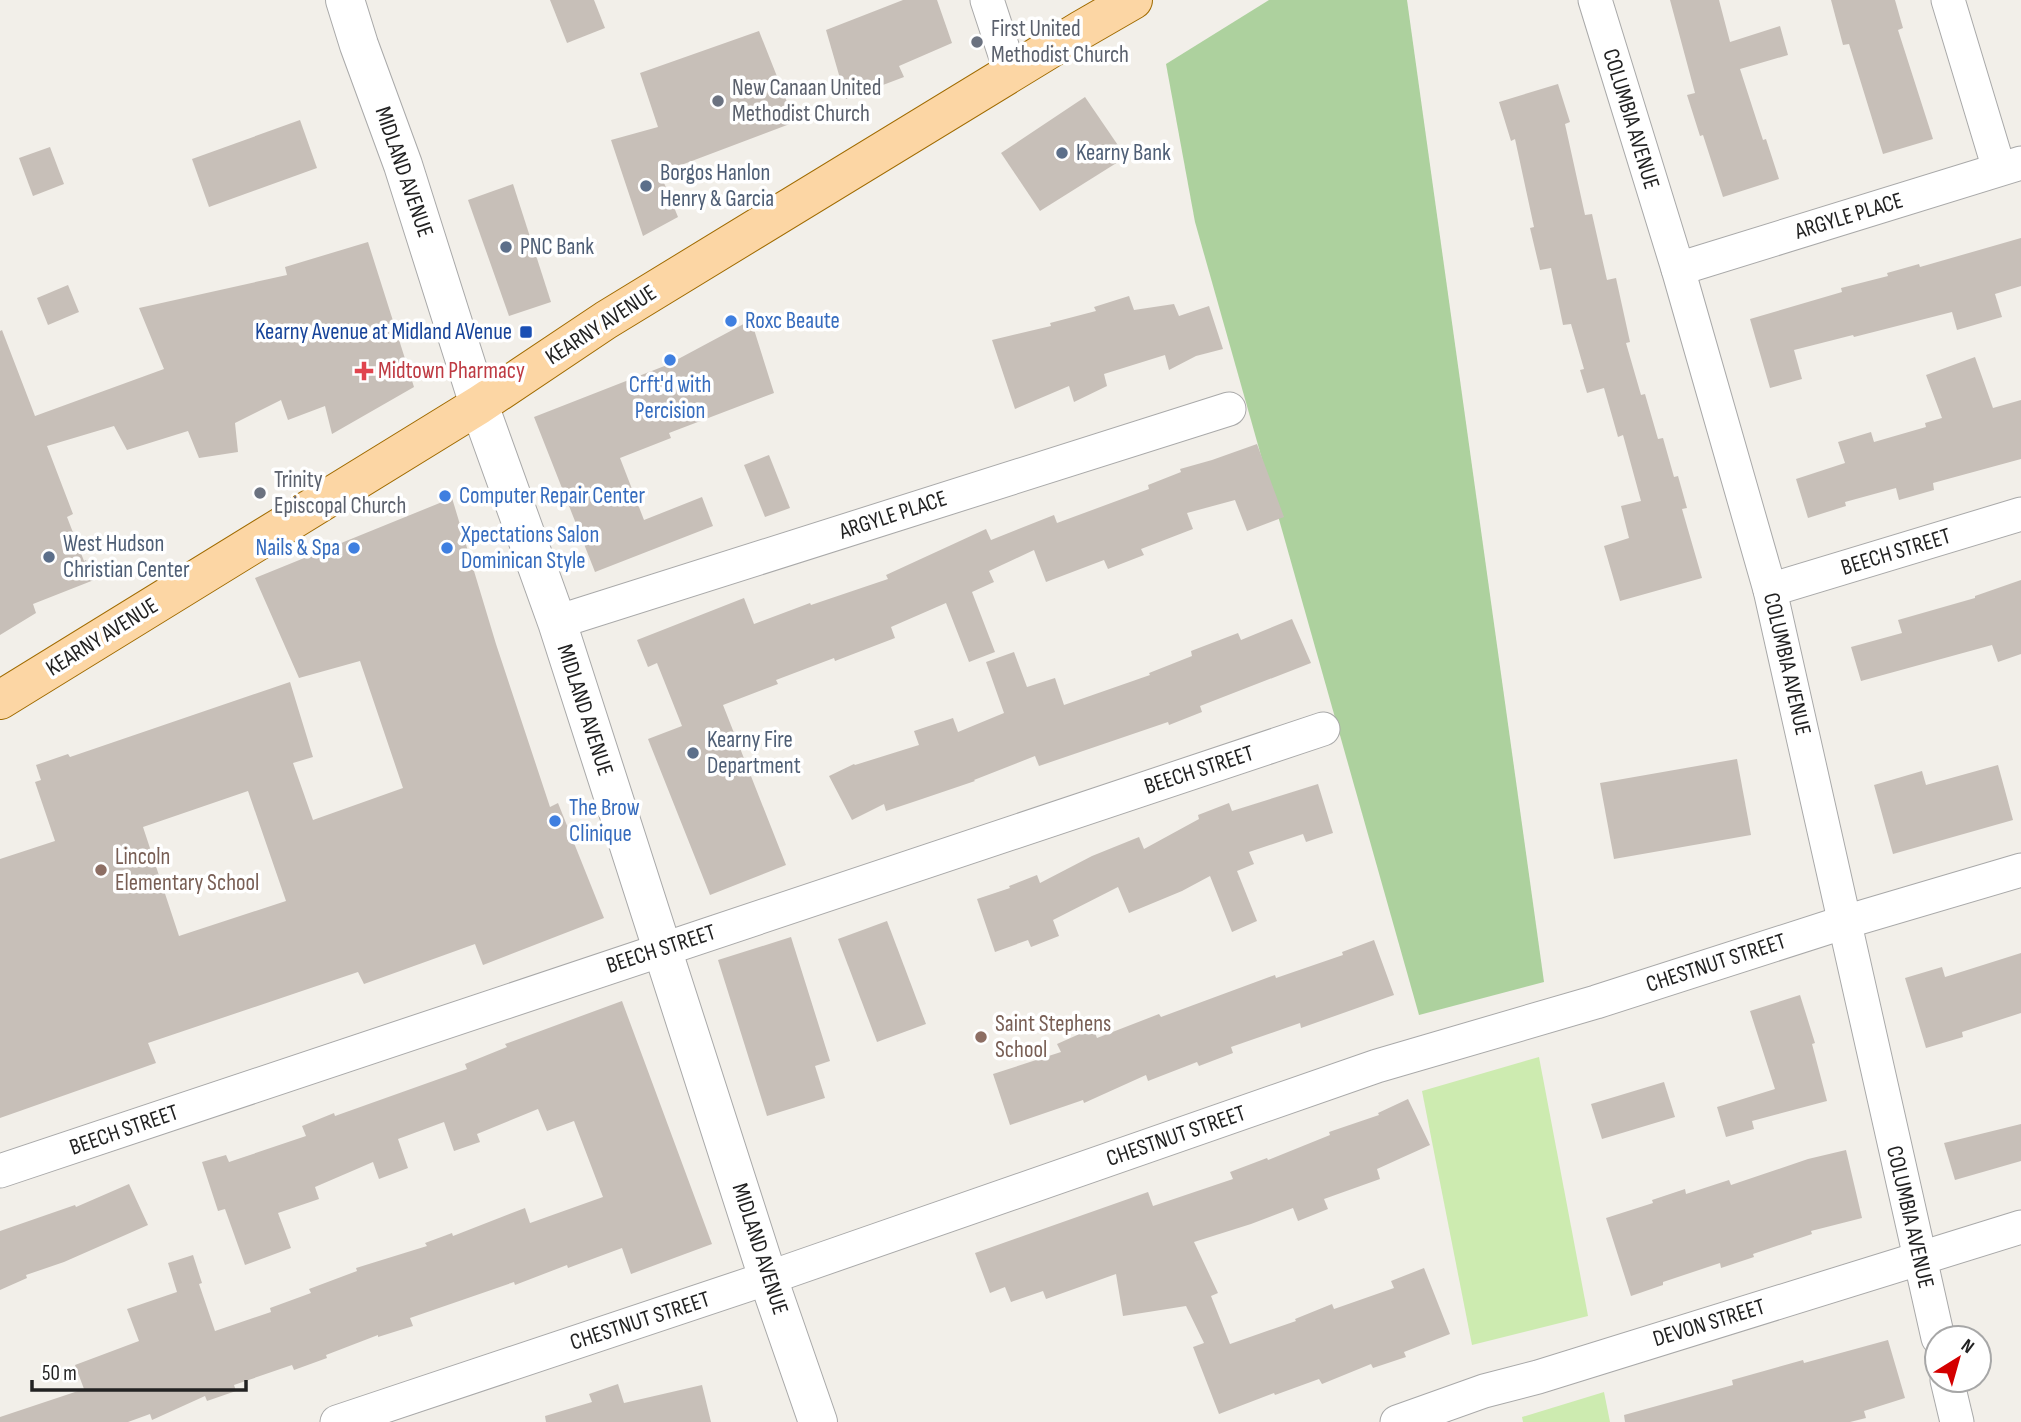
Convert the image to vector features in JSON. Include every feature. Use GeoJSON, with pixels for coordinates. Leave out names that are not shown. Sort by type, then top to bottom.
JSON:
{"type":"FeatureCollection","features":[{"type":"Feature","properties":{"kind":"main road","name":"KEARNY AVENUE"},"geometry":{"type":"LineString","coordinates":[[0,700],[479,405],[606,320],[1133,0]]}},
{"type":"Feature","properties":{"kind":"street","name":"MIDLAND AVENUE"},"geometry":{"type":"LineString","coordinates":[[345,0],[403,165],[479,405],[557,622],[768,1278],[818,1422]]}},
{"type":"Feature","properties":{"kind":"street"},"geometry":{"type":"LineString","coordinates":[[987,0],[1011,73]]}},
{"type":"Feature","properties":{"kind":"street","name":"COLUMBIA AVENUE"},"geometry":{"type":"LineString","coordinates":[[1595,0],[1678,269],[1770,590],[1934,1324]]}},
{"type":"Feature","properties":{"kind":"street"},"geometry":{"type":"LineString","coordinates":[[1948,0],[2010,166]]}},
{"type":"Feature","properties":{"kind":"street","name":"ARGYLE PLACE"},"geometry":{"type":"LineString","coordinates":[[1678,269],[2010,166]]}},
{"type":"Feature","properties":{"kind":"street","name":"ARGYLE PLACE"},"geometry":{"type":"LineString","coordinates":[[557,622],[1229,409]]}},
{"type":"Feature","properties":{"kind":"street","name":"BEECH STREET"},"geometry":{"type":"LineString","coordinates":[[1770,590],[2021,514]]}},
{"type":"Feature","properties":{"kind":"street","name":"BEECH STREET"},"geometry":{"type":"LineString","coordinates":[[0,1171],[1323,729]]}},
{"type":"Feature","properties":{"kind":"street","name":"CHESTNUT STREET"},"geometry":{"type":"LineString","coordinates":[[337,1422],[768,1278],[1377,1066],[1595,1002],[1845,922],[2021,870]]}},
{"type":"Feature","properties":{"kind":"street","name":"DEVON STREET"},"geometry":{"type":"LineString","coordinates":[[1397,1422],[1485,1391],[2021,1227]]}},
{"type":"Feature","properties":{"kind":"street"},"geometry":{"type":"LineString","coordinates":[[1950,1394],[1957,1422]]}},
{"type":"Feature","properties":{"kind":"green space"},"geometry":{"type":"Polygon","coordinates":[[[1269,0],[1407,0],[1544,982],[1419,1015],[1195,222],[1166,64],[1269,0]]]}},
{"type":"Feature","properties":{"kind":"green space"},"geometry":{"type":"Polygon","coordinates":[[[1539,1057],[1588,1316],[1472,1345],[1422,1091],[1539,1057]]]}},
{"type":"Feature","properties":{"kind":"green space"},"geometry":{"type":"Polygon","coordinates":[[[1604,1392],[1610,1422],[1523,1422],[1522,1417],[1604,1392]]]}},
{"type":"Feature","properties":{"kind":"building"},"geometry":{"type":"Polygon","coordinates":[[[550,0],[594,0],[605,28],[567,43],[550,0]]]}},
{"type":"Feature","properties":{"kind":"building"},"geometry":{"type":"Polygon","coordinates":[[[903,0],[937,0],[952,43],[899,66],[904,77],[846,99],[826,30],[903,0]]]}},
{"type":"Feature","properties":{"kind":"building"},"geometry":{"type":"Polygon","coordinates":[[[1670,0],[1719,0],[1730,42],[1780,26],[1788,55],[1740,69],[1779,179],[1723,197],[1687,95],[1695,93],[1670,0]]]}},
{"type":"Feature","properties":{"kind":"building"},"geometry":{"type":"Polygon","coordinates":[[[1831,0],[1895,0],[1903,28],[1898,30],[1933,139],[1883,154],[1849,44],[1843,45],[1831,0]]]}},
{"type":"Feature","properties":{"kind":"building"},"geometry":{"type":"Polygon","coordinates":[[[759,31],[795,122],[660,173],[678,217],[643,236],[611,140],[658,127],[640,73],[759,31]]]}},
{"type":"Feature","properties":{"kind":"building"},"geometry":{"type":"Polygon","coordinates":[[[1558,84],[1570,122],[1565,124],[1585,215],[1592,214],[1607,280],[1616,278],[1630,342],[1626,343],[1641,395],[1645,394],[1658,439],[1663,438],[1674,477],[1678,476],[1687,508],[1682,509],[1702,578],[1620,601],[1604,546],[1629,538],[1621,506],[1641,501],[1623,435],[1618,437],[1604,388],[1587,393],[1580,370],[1584,369],[1571,324],[1563,325],[1551,268],[1540,270],[1530,228],[1534,227],[1515,139],[1511,141],[1499,102],[1558,84]]]}},
{"type":"Feature","properties":{"kind":"building"},"geometry":{"type":"Polygon","coordinates":[[[1085,97],[1126,157],[1040,211],[1001,153],[1085,97]]]}},
{"type":"Feature","properties":{"kind":"building"},"geometry":{"type":"Polygon","coordinates":[[[300,120],[317,168],[209,207],[192,159],[300,120]]]}},
{"type":"Feature","properties":{"kind":"building"},"geometry":{"type":"Polygon","coordinates":[[[50,147],[64,184],[33,196],[19,158],[50,147]]]}},
{"type":"Feature","properties":{"kind":"building"},"geometry":{"type":"Polygon","coordinates":[[[513,184],[551,302],[509,316],[468,200],[513,184]]]}},
{"type":"Feature","properties":{"kind":"building"},"geometry":{"type":"Polygon","coordinates":[[[2021,238],[2021,286],[1995,294],[2002,317],[1957,330],[1952,312],[1794,350],[1802,379],[1770,388],[1750,319],[1842,292],[1841,288],[1888,276],[1887,273],[1919,264],[1920,267],[2021,238]]]}},
{"type":"Feature","properties":{"kind":"building"},"geometry":{"type":"Polygon","coordinates":[[[368,242],[414,387],[332,434],[325,406],[288,420],[281,400],[235,423],[238,452],[199,458],[188,431],[127,450],[114,426],[47,446],[73,514],[67,517],[94,580],[33,604],[36,613],[0,635],[0,331],[2,330],[35,416],[164,369],[139,308],[287,275],[285,267],[368,242]]]}},
{"type":"Feature","properties":{"kind":"building"},"geometry":{"type":"Polygon","coordinates":[[[68,285],[79,312],[48,325],[37,298],[68,285]]]}},
{"type":"Feature","properties":{"kind":"building"},"geometry":{"type":"Polygon","coordinates":[[[1129,296],[1134,310],[1174,304],[1179,316],[1209,306],[1223,349],[1196,356],[1169,370],[1165,355],[1104,374],[1107,386],[1074,402],[1069,386],[1015,409],[992,340],[1051,326],[1050,323],[1096,311],[1094,307],[1129,296]]]}},
{"type":"Feature","properties":{"kind":"building"},"geometry":{"type":"Polygon","coordinates":[[[751,320],[774,393],[669,433],[671,438],[620,458],[644,520],[702,497],[713,526],[595,572],[534,417],[667,365],[751,320]]]}},
{"type":"Feature","properties":{"kind":"building"},"geometry":{"type":"Polygon","coordinates":[[[1975,357],[1993,408],[2021,400],[2021,459],[1933,483],[1934,490],[1899,500],[1896,488],[1845,502],[1846,506],[1808,518],[1796,479],[1845,463],[1838,442],[1871,432],[1874,442],[1926,427],[1925,423],[1942,418],[1926,375],[1975,357]]]}},
{"type":"Feature","properties":{"kind":"building"},"geometry":{"type":"Polygon","coordinates":[[[1257,444],[1284,517],[1247,531],[1235,500],[1187,513],[1193,529],[1141,549],[1144,555],[1108,569],[1104,560],[1046,582],[1034,550],[989,571],[994,582],[972,592],[995,652],[969,662],[946,603],[891,627],[895,638],[776,680],[778,684],[723,705],[786,865],[710,895],[648,739],[682,726],[657,663],[648,667],[637,640],[744,598],[754,624],[888,579],[886,575],[986,529],[991,540],[1054,515],[1057,523],[1149,489],[1148,485],[1181,472],[1180,469],[1257,444]]]}},
{"type":"Feature","properties":{"kind":"building"},"geometry":{"type":"Polygon","coordinates":[[[769,455],[790,508],[765,517],[744,465],[769,455]]]}},
{"type":"Feature","properties":{"kind":"building"},"geometry":{"type":"Polygon","coordinates":[[[452,498],[496,644],[550,807],[558,803],[604,918],[483,965],[475,944],[364,984],[358,972],[148,1043],[156,1063],[0,1118],[0,859],[55,841],[35,782],[41,780],[36,765],[68,754],[70,757],[290,682],[313,757],[293,763],[313,820],[403,788],[360,661],[299,678],[255,578],[452,498]],[[248,791],[143,827],[179,936],[286,901],[248,791]]]}},
{"type":"Feature","properties":{"kind":"building"},"geometry":{"type":"Polygon","coordinates":[[[2021,580],[2021,654],[1998,662],[1992,645],[1861,681],[1851,647],[1902,633],[1898,620],[1975,598],[2021,580]]]}},
{"type":"Feature","properties":{"kind":"building"},"geometry":{"type":"Polygon","coordinates":[[[1292,619],[1311,663],[1200,706],[1202,712],[1169,725],[1168,722],[1039,766],[1035,756],[975,781],[886,811],[884,804],[852,820],[829,776],[854,764],[919,745],[914,731],[953,718],[958,732],[1004,713],[986,662],[1014,652],[1027,687],[1055,678],[1064,705],[1150,675],[1149,673],[1192,656],[1191,651],[1238,633],[1241,640],[1292,619]]]}},
{"type":"Feature","properties":{"kind":"building"},"geometry":{"type":"Polygon","coordinates":[[[1737,759],[1751,835],[1614,859],[1600,783],[1737,759]]]}},
{"type":"Feature","properties":{"kind":"building"},"geometry":{"type":"Polygon","coordinates":[[[1998,765],[2013,820],[1893,854],[1874,785],[1922,771],[1926,785],[1998,765]]]}},
{"type":"Feature","properties":{"kind":"building"},"geometry":{"type":"Polygon","coordinates":[[[1318,784],[1333,833],[1306,842],[1303,834],[1249,852],[1254,864],[1237,871],[1257,921],[1232,932],[1210,876],[1129,913],[1118,887],[1053,920],[1059,936],[1031,947],[1028,940],[995,952],[977,899],[1037,875],[1040,883],[1092,856],[1139,837],[1144,849],[1199,819],[1198,815],[1229,803],[1232,811],[1318,784]]]}},
{"type":"Feature","properties":{"kind":"building"},"geometry":{"type":"Polygon","coordinates":[[[887,921],[926,1024],[877,1042],[838,939],[887,921]]]}},
{"type":"Feature","properties":{"kind":"building"},"geometry":{"type":"Polygon","coordinates":[[[791,937],[830,1061],[815,1066],[825,1098],[767,1116],[718,960],[791,937]]]}},
{"type":"Feature","properties":{"kind":"building"},"geometry":{"type":"Polygon","coordinates":[[[1374,940],[1394,995],[1301,1028],[1300,1023],[1231,1047],[1233,1053],[1199,1066],[1197,1062],[1148,1081],[1146,1075],[1084,1103],[1083,1100],[1010,1125],[993,1074],[1061,1052],[1057,1044],[1093,1028],[1097,1038],[1159,1014],[1161,1017],[1275,975],[1276,978],[1343,955],[1342,952],[1374,940]]]}},
{"type":"Feature","properties":{"kind":"building"},"geometry":{"type":"Polygon","coordinates":[[[2021,953],[2021,1013],[1962,1032],[1963,1037],[1926,1048],[1905,978],[1942,967],[1945,977],[2021,953]]]}},
{"type":"Feature","properties":{"kind":"building"},"geometry":{"type":"Polygon","coordinates":[[[1800,995],[1815,1043],[1812,1044],[1827,1101],[1752,1121],[1754,1129],[1726,1137],[1717,1107],[1775,1089],[1750,1011],[1800,995]]]}},
{"type":"Feature","properties":{"kind":"building"},"geometry":{"type":"Polygon","coordinates":[[[622,1001],[712,1244],[631,1274],[622,1248],[568,1268],[567,1265],[515,1285],[514,1282],[410,1318],[413,1326],[378,1335],[294,1370],[292,1365],[234,1385],[236,1391],[207,1401],[205,1396],[152,1420],[150,1414],[128,1422],[0,1422],[0,1417],[84,1389],[75,1365],[139,1341],[127,1309],[177,1292],[168,1263],[193,1255],[202,1283],[199,1284],[215,1331],[271,1312],[270,1308],[311,1293],[309,1289],[357,1271],[356,1268],[427,1246],[425,1243],[452,1233],[453,1236],[525,1208],[530,1223],[603,1197],[574,1121],[547,1131],[538,1109],[477,1134],[480,1142],[454,1151],[444,1122],[398,1139],[408,1168],[379,1179],[373,1162],[315,1187],[319,1199],[278,1213],[291,1248],[245,1265],[225,1209],[218,1211],[202,1162],[226,1155],[229,1162],[306,1136],[302,1126],[467,1069],[465,1064],[507,1047],[505,1044],[622,1001]]]}},
{"type":"Feature","properties":{"kind":"building"},"geometry":{"type":"Polygon","coordinates":[[[1664,1082],[1675,1117],[1602,1139],[1591,1104],[1664,1082]]]}},
{"type":"Feature","properties":{"kind":"building"},"geometry":{"type":"Polygon","coordinates":[[[1408,1099],[1430,1145],[1377,1169],[1380,1179],[1324,1199],[1328,1209],[1298,1221],[1293,1208],[1194,1242],[1218,1293],[1211,1296],[1230,1344],[1296,1321],[1295,1319],[1332,1304],[1334,1309],[1394,1288],[1391,1281],[1424,1268],[1450,1334],[1404,1352],[1406,1357],[1373,1368],[1371,1364],[1322,1384],[1319,1379],[1219,1414],[1193,1347],[1204,1343],[1186,1306],[1123,1316],[1116,1274],[1046,1299],[1043,1291],[1011,1302],[1005,1287],[990,1293],[975,1253],[1148,1192],[1153,1206],[1233,1179],[1230,1172],[1267,1158],[1268,1160],[1330,1135],[1329,1132],[1379,1115],[1378,1113],[1408,1099]]]}},
{"type":"Feature","properties":{"kind":"building"},"geometry":{"type":"Polygon","coordinates":[[[2021,1124],[2021,1161],[1955,1180],[1944,1143],[2021,1124]]]}},
{"type":"Feature","properties":{"kind":"building"},"geometry":{"type":"Polygon","coordinates":[[[1846,1150],[1862,1218],[1811,1231],[1812,1234],[1753,1254],[1754,1257],[1721,1268],[1720,1263],[1631,1296],[1606,1218],[1653,1203],[1652,1200],[1685,1189],[1686,1194],[1729,1180],[1731,1185],[1808,1159],[1846,1150]]]}},
{"type":"Feature","properties":{"kind":"building"},"geometry":{"type":"Polygon","coordinates":[[[129,1184],[148,1225],[64,1262],[26,1275],[27,1278],[0,1290],[0,1231],[75,1205],[76,1207],[129,1184]]]}},
{"type":"Feature","properties":{"kind":"building"},"geometry":{"type":"Polygon","coordinates":[[[1888,1340],[1905,1398],[1864,1411],[1866,1418],[1850,1422],[1625,1422],[1624,1415],[1733,1385],[1732,1380],[1888,1340]]]}},
{"type":"Feature","properties":{"kind":"building"},"geometry":{"type":"Polygon","coordinates":[[[618,1384],[624,1403],[702,1385],[711,1422],[546,1422],[545,1416],[592,1402],[589,1394],[618,1384]]]}},
{"type":"Feature","properties":{"kind":"place","name":"First United Methodist Church"},"geometry":{"type":"Point","coordinates":[977,42]}},
{"type":"Feature","properties":{"kind":"place","name":"New Canaan United Methodist Church"},"geometry":{"type":"Point","coordinates":[718,101]}},
{"type":"Feature","properties":{"kind":"place","name":"Kearny Bank"},"geometry":{"type":"Point","coordinates":[1062,153]}},
{"type":"Feature","properties":{"kind":"place","name":"Borgos Hanlon Henry & Garcia"},"geometry":{"type":"Point","coordinates":[646,186]}},
{"type":"Feature","properties":{"kind":"place","name":"PNC Bank"},"geometry":{"type":"Point","coordinates":[506,247]}},
{"type":"Feature","properties":{"kind":"place","name":"Roxc Beaute"},"geometry":{"type":"Point","coordinates":[731,321]}},
{"type":"Feature","properties":{"kind":"place","name":"Kearny Avenue at Midland AVenue"},"geometry":{"type":"Point","coordinates":[526,332]}},
{"type":"Feature","properties":{"kind":"place","name":"Crft'd with Percision"},"geometry":{"type":"Point","coordinates":[670,360]}},
{"type":"Feature","properties":{"kind":"place","name":"Midtown Pharmacy"},"geometry":{"type":"Point","coordinates":[364,371]}},
{"type":"Feature","properties":{"kind":"place","name":"Trinity Episcopal Church"},"geometry":{"type":"Point","coordinates":[260,493]}},
{"type":"Feature","properties":{"kind":"place","name":"Computer Repair Center"},"geometry":{"type":"Point","coordinates":[445,496]}},
{"type":"Feature","properties":{"kind":"place","name":"Nails & Spa"},"geometry":{"type":"Point","coordinates":[354,548]}},
{"type":"Feature","properties":{"kind":"place","name":"Xpectations Salon Dominican Style"},"geometry":{"type":"Point","coordinates":[447,548]}},
{"type":"Feature","properties":{"kind":"place","name":"West Hudson Christian Center"},"geometry":{"type":"Point","coordinates":[49,557]}},
{"type":"Feature","properties":{"kind":"place","name":"Kearny Fire Department"},"geometry":{"type":"Point","coordinates":[693,753]}},
{"type":"Feature","properties":{"kind":"place","name":"The Brow Clinique"},"geometry":{"type":"Point","coordinates":[555,821]}},
{"type":"Feature","properties":{"kind":"place","name":"Lincoln Elementary School"},"geometry":{"type":"Point","coordinates":[101,870]}},
{"type":"Feature","properties":{"kind":"place","name":"Saint Stephens School"},"geometry":{"type":"Point","coordinates":[981,1037]}}]}
